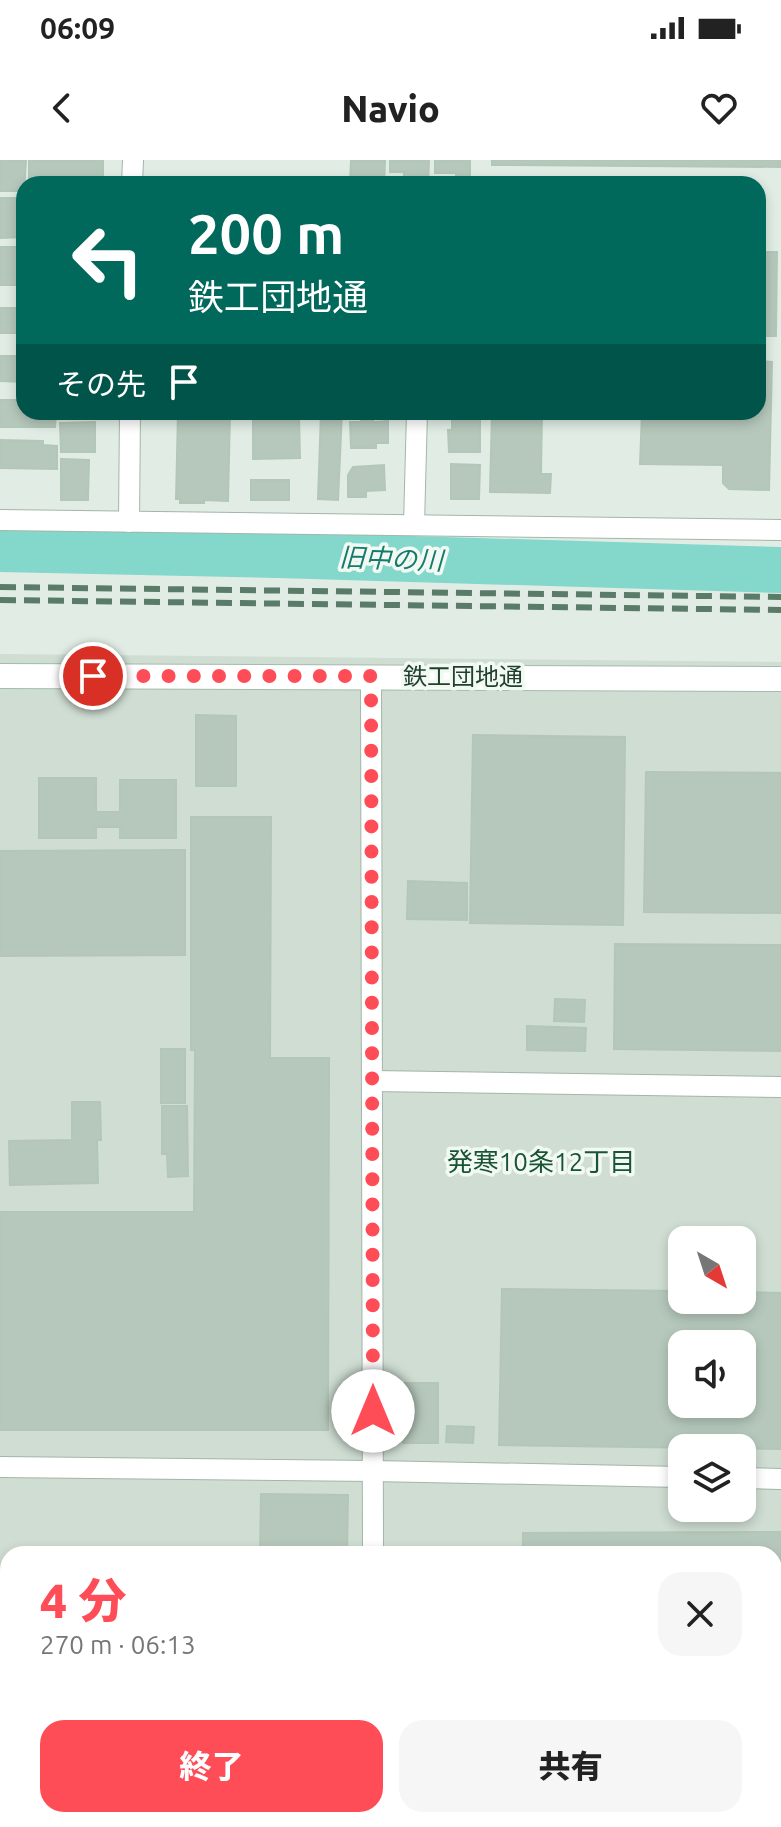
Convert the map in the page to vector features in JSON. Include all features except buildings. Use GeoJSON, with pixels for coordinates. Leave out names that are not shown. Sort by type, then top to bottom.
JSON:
{"type":"FeatureCollection","features":[{"type":"Feature","properties":{"kind":"street"},"geometry":{"type":"LineString","coordinates":[[129,522],[130,420]]}},
{"type":"Feature","properties":{"kind":"street"},"geometry":{"type":"LineString","coordinates":[[414,525],[417,420]]}},
{"type":"Feature","properties":{"kind":"street"},"geometry":{"type":"LineString","coordinates":[[0,520],[781,530]]}},
{"type":"Feature","properties":{"kind":"street","name":"鉄工団地通"},"geometry":{"type":"LineString","coordinates":[[0,676],[781,679]]}},
{"type":"Feature","properties":{"kind":"street"},"geometry":{"type":"LineString","coordinates":[[371,676],[373,1546]]}},
{"type":"Feature","properties":{"kind":"street"},"geometry":{"type":"LineString","coordinates":[[372,1081],[781,1087]]}},
{"type":"Feature","properties":{"kind":"street"},"geometry":{"type":"LineString","coordinates":[[0,1467],[668,1477]]}},
{"type":"Feature","properties":{"kind":"street"},"geometry":{"type":"LineString","coordinates":[[756,1478],[781,1479]]}},
{"type":"Feature","properties":{"kind":"shaded area"},"geometry":{"type":"Polygon","coordinates":[[[0,654],[781,662],[781,1546],[0,1546],[0,654]]]}},
{"type":"Feature","properties":{"kind":"waterway","name":"旧中の川"},"geometry":{"type":"LineString","coordinates":[[0,549],[781,570]]}},
{"type":"Feature","properties":{"kind":"railway"},"geometry":{"type":"LineString","coordinates":[[0,587],[781,597]]}},
{"type":"Feature","properties":{"kind":"railway"},"geometry":{"type":"LineString","coordinates":[[0,600],[781,610]]}},
{"type":"Feature","properties":{"kind":"district","name":"発寒10条12丁目"},"geometry":{"type":"Point","coordinates":[541,1162]}},
{"type":"Feature","properties":{"kind":"route"},"geometry":{"type":"LineString","coordinates":[[93,676],[371,676],[373,1411]]}}]}
